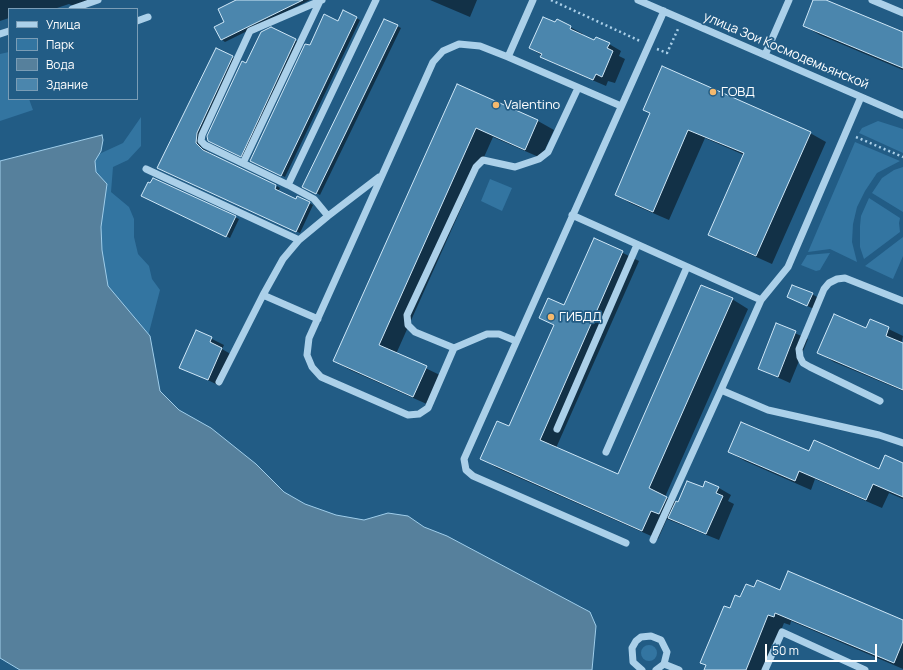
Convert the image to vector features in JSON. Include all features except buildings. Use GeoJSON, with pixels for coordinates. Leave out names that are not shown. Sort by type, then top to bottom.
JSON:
{"type":"FeatureCollection","features":[{"type":"Feature","properties":{"kind":"street"},"geometry":{"type":"LineString","coordinates":[[75,8],[98,0]]}},
{"type":"Feature","properties":{"kind":"street"},"geometry":{"type":"LineString","coordinates":[[243,163],[321,0]]}},
{"type":"Feature","properties":{"kind":"street"},"geometry":{"type":"LineString","coordinates":[[321,0],[250,32],[202,135],[201,141],[205,145],[314,199],[328,216]]}},
{"type":"Feature","properties":{"kind":"street"},"geometry":{"type":"LineString","coordinates":[[288,185],[376,0]]}},
{"type":"Feature","properties":{"kind":"street"},"geometry":{"type":"LineString","coordinates":[[508,57],[533,0]]}},
{"type":"Feature","properties":{"kind":"street","name":"улица Зои Космодемьянской"},"geometry":{"type":"LineString","coordinates":[[638,0],[903,115]]}},
{"type":"Feature","properties":{"kind":"street"},"geometry":{"type":"LineString","coordinates":[[765,55],[789,0]]}},
{"type":"Feature","properties":{"kind":"street"},"geometry":{"type":"LineString","coordinates":[[872,0],[903,13]]}},
{"type":"Feature","properties":{"kind":"street"},"geometry":{"type":"LineString","coordinates":[[626,543],[473,476],[466,470],[464,460],[467,450],[664,11]]}},
{"type":"Feature","properties":{"kind":"street"},"geometry":{"type":"LineString","coordinates":[[138,21],[148,17]]}},
{"type":"Feature","properties":{"kind":"street"},"geometry":{"type":"LineString","coordinates":[[516,341],[499,334],[487,334],[454,348],[428,408],[419,414],[408,416],[321,377],[312,367],[307,355],[309,338],[380,176],[432,62],[443,51],[459,44],[480,46],[621,106]]}},
{"type":"Feature","properties":{"kind":"street"},"geometry":{"type":"LineString","coordinates":[[454,348],[415,332],[408,325],[408,315],[476,167],[483,160],[515,167],[539,159],[548,152],[578,88]]}},
{"type":"Feature","properties":{"kind":"street"},"geometry":{"type":"LineString","coordinates":[[653,540],[761,300],[788,267],[861,97]]}},
{"type":"Feature","properties":{"kind":"street"},"geometry":{"type":"LineString","coordinates":[[146,169],[299,240]]}},
{"type":"Feature","properties":{"kind":"street"},"geometry":{"type":"LineString","coordinates":[[219,382],[283,259],[299,240],[380,176]]}},
{"type":"Feature","properties":{"kind":"street"},"geometry":{"type":"LineString","coordinates":[[572,215],[761,300]]}},
{"type":"Feature","properties":{"kind":"street"},"geometry":{"type":"LineString","coordinates":[[557,429],[637,244]]}},
{"type":"Feature","properties":{"kind":"street"},"geometry":{"type":"LineString","coordinates":[[606,452],[687,267]]}},
{"type":"Feature","properties":{"kind":"street"},"geometry":{"type":"LineString","coordinates":[[880,401],[803,363],[800,357],[799,349],[824,289],[836,278],[845,278],[903,301]]}},
{"type":"Feature","properties":{"kind":"street"},"geometry":{"type":"LineString","coordinates":[[263,296],[318,319]]}},
{"type":"Feature","properties":{"kind":"street"},"geometry":{"type":"LineString","coordinates":[[721,390],[768,410],[880,435],[903,443]]}},
{"type":"Feature","properties":{"kind":"street"},"geometry":{"type":"LineString","coordinates":[[765,670],[782,632],[864,670]]}},
{"type":"Feature","properties":{"kind":"street"},"geometry":{"type":"LineString","coordinates":[[642,670],[633,662],[631,652],[636,641],[644,636],[655,636],[663,642],[667,652],[664,664],[656,670]]}},
{"type":"Feature","properties":{"kind":"street"},"geometry":{"type":"LineString","coordinates":[[664,664],[679,670]]}},
{"type":"Feature","properties":{"kind":"path"},"geometry":{"type":"LineString","coordinates":[[551,0],[667,53],[678,29],[685,32]]}},
{"type":"Feature","properties":{"kind":"path"},"geometry":{"type":"LineString","coordinates":[[853,116],[861,125],[856,137],[903,157]]}},
{"type":"Feature","properties":{"kind":"green space"},"geometry":{"type":"Polygon","coordinates":[[[8,52],[8,100],[29,100],[33,110],[0,121],[0,54],[8,52]]]}},
{"type":"Feature","properties":{"kind":"green space"},"geometry":{"type":"Polygon","coordinates":[[[141,117],[141,146],[128,160],[113,167],[111,192],[129,207],[134,219],[134,237],[138,254],[149,266],[152,279],[160,290],[146,344],[93,299],[83,187],[97,155],[123,143],[141,117]]]}},
{"type":"Feature","properties":{"kind":"green space"},"geometry":{"type":"Polygon","coordinates":[[[878,121],[903,129],[903,153],[859,133],[862,128],[878,121]]]}},
{"type":"Feature","properties":{"kind":"green space"},"geometry":{"type":"Polygon","coordinates":[[[855,142],[900,161],[877,173],[865,191],[857,207],[853,224],[852,242],[857,262],[830,249],[808,252],[855,142]]]}},
{"type":"Feature","properties":{"kind":"green space"},"geometry":{"type":"Polygon","coordinates":[[[903,167],[903,212],[872,193],[882,178],[894,170],[903,167]]]}},
{"type":"Feature","properties":{"kind":"green space"},"geometry":{"type":"Polygon","coordinates":[[[490,179],[512,188],[502,211],[481,201],[490,179]]]}},
{"type":"Feature","properties":{"kind":"green space"},"geometry":{"type":"Polygon","coordinates":[[[869,198],[900,218],[900,232],[864,259],[860,247],[860,226],[861,216],[869,198]]]}},
{"type":"Feature","properties":{"kind":"green space"},"geometry":{"type":"Polygon","coordinates":[[[903,237],[903,256],[893,279],[865,266],[903,237]]]}},
{"type":"Feature","properties":{"kind":"green space"},"geometry":{"type":"Polygon","coordinates":[[[830,253],[820,270],[816,271],[801,265],[807,255],[830,253]]]}},
{"type":"Feature","properties":{"kind":"green space"},"geometry":{"type":"Polygon","coordinates":[[[646,645],[652,645],[657,650],[655,659],[652,661],[646,661],[641,656],[641,650],[646,645]]]}},
{"type":"Feature","properties":{"kind":"water"},"geometry":{"type":"Polygon","coordinates":[[[102,135],[103,140],[101,151],[95,161],[96,172],[107,184],[101,227],[102,250],[108,286],[150,336],[160,391],[179,410],[211,428],[256,464],[284,492],[305,504],[336,515],[364,520],[388,513],[408,516],[424,527],[447,536],[590,612],[596,626],[592,670],[20,670],[0,658],[0,161],[102,135]]]}},
{"type":"Feature","properties":{"kind":"place","name":"ГОВД"},"geometry":{"type":"Point","coordinates":[713,92]}},
{"type":"Feature","properties":{"kind":"place","name":"Valentino"},"geometry":{"type":"Point","coordinates":[496,105]}},
{"type":"Feature","properties":{"kind":"place","name":"ГИБДД"},"geometry":{"type":"Point","coordinates":[551,317]}}]}
